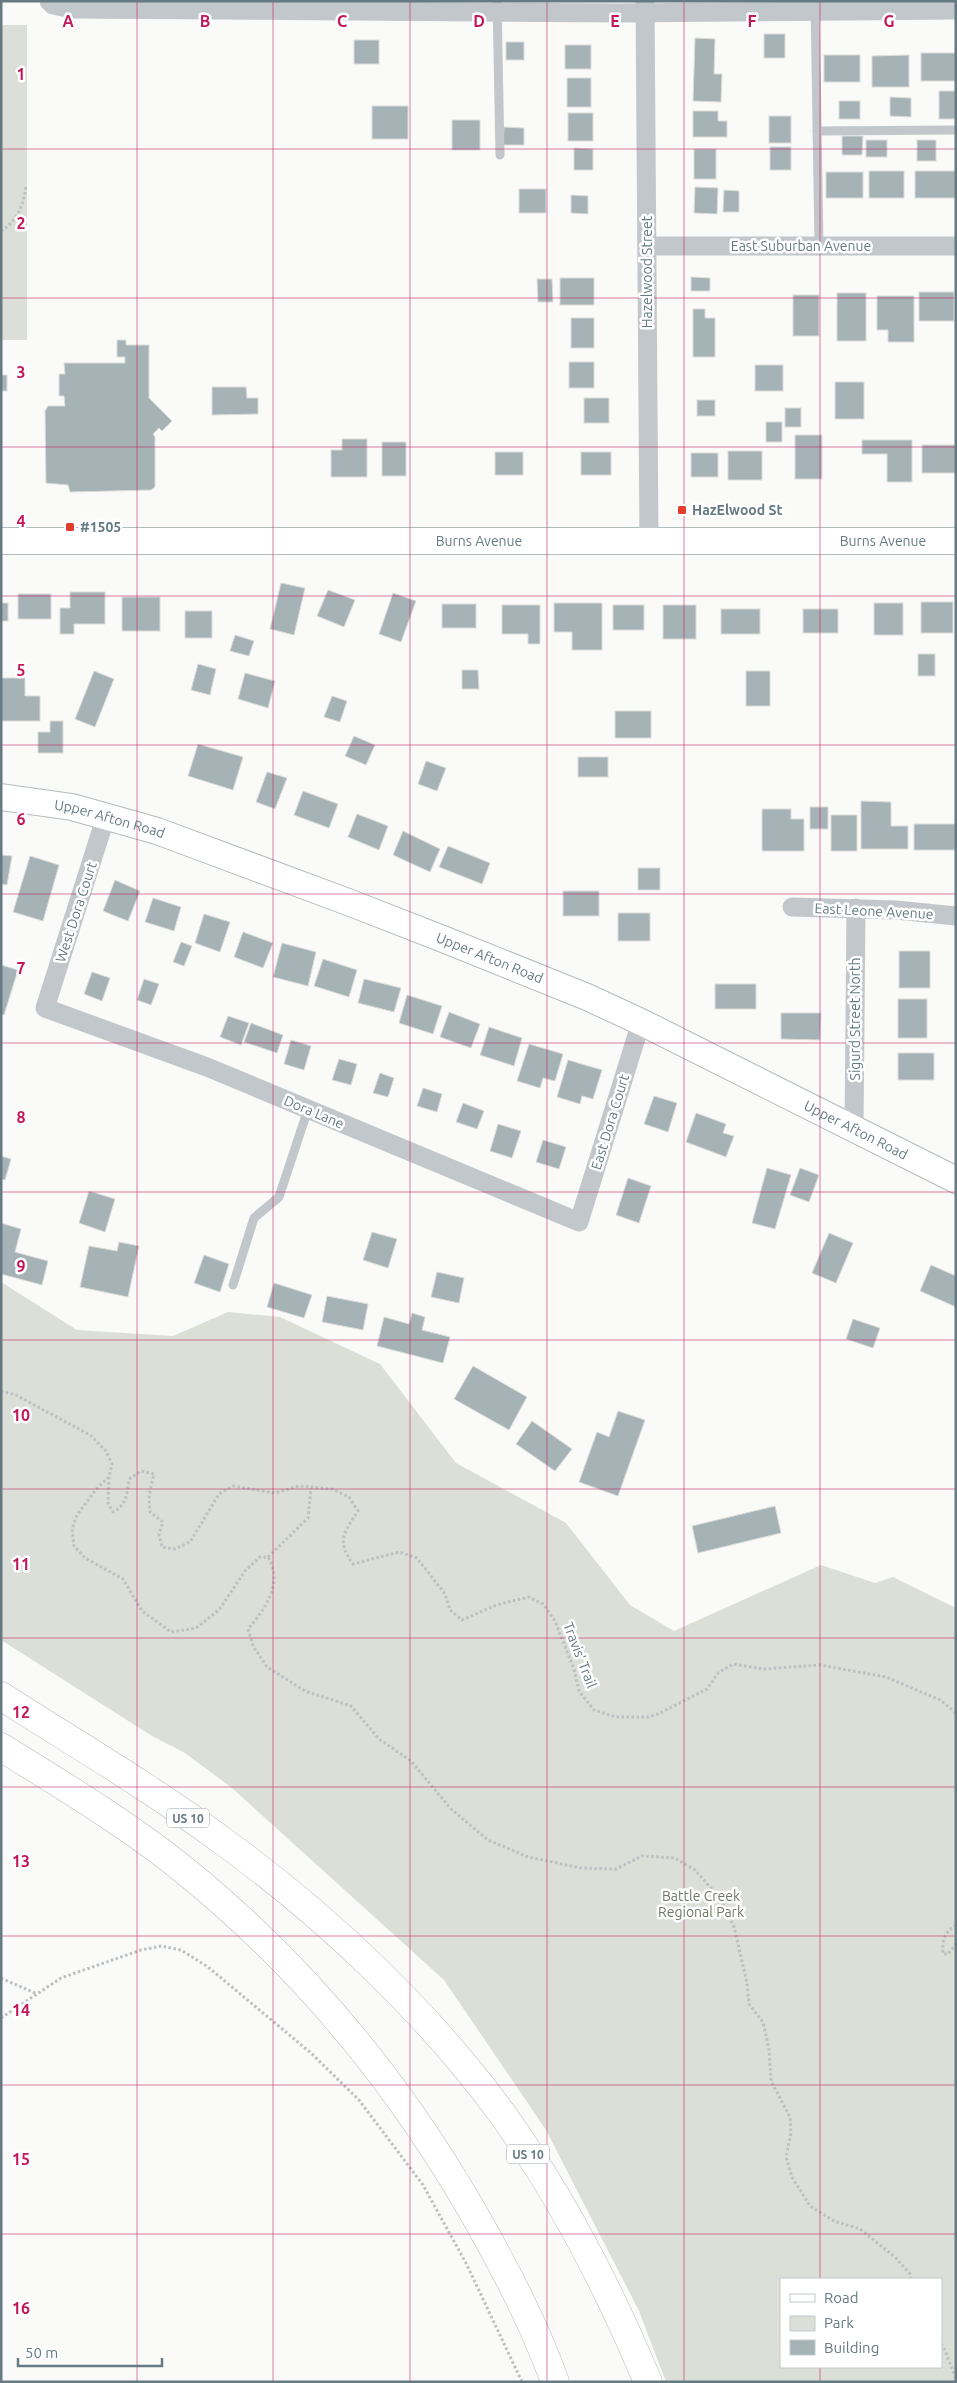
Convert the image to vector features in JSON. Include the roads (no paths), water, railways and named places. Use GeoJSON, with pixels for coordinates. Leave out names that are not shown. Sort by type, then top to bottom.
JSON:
{"type":"FeatureCollection","features":[{"type":"Feature","properties":{"kind":"highway","name":"US 10"},"geometry":{"type":"LineString","coordinates":[[1,1696],[223,1841],[289,1892],[351,1946],[392,1988],[452,2052],[517,2136],[562,2207],[598,2272],[648,2382]]}},
{"type":"Feature","properties":{"kind":"highway"},"geometry":{"type":"LineString","coordinates":[[1,1747],[118,1821],[174,1862],[228,1907],[285,1962],[332,2013],[383,2075],[423,2130],[461,2190],[527,2313],[555,2382]]}},
{"type":"Feature","properties":{"kind":"street"},"geometry":{"type":"LineString","coordinates":[[50,1],[54,5],[72,9],[815,6],[956,10]]}},
{"type":"Feature","properties":{"kind":"street","name":"Hazelwood Street"},"geometry":{"type":"LineString","coordinates":[[645,7],[649,542]]}},
{"type":"Feature","properties":{"kind":"street","name":"East Suburban Avenue"},"geometry":{"type":"LineString","coordinates":[[647,246],[956,246]]}},
{"type":"Feature","properties":{"kind":"street","name":"Burns Avenue"},"geometry":{"type":"LineString","coordinates":[[1,541],[956,541]]}},
{"type":"Feature","properties":{"kind":"street","name":"Upper Afton Road"},"geometry":{"type":"LineString","coordinates":[[1,797],[72,807],[157,831],[348,902],[587,997],[641,1022],[956,1180]]}},
{"type":"Feature","properties":{"kind":"street","name":"West Dora Court"},"geometry":{"type":"LineString","coordinates":[[45,1008],[106,816]]}},
{"type":"Feature","properties":{"kind":"street","name":"East Leone Avenue"},"geometry":{"type":"LineString","coordinates":[[792,907],[856,908],[956,916]]}},
{"type":"Feature","properties":{"kind":"street","name":"Sigurd Street North"},"geometry":{"type":"LineString","coordinates":[[854,1129],[856,908]]}},
{"type":"Feature","properties":{"kind":"street","name":"Dora Lane"},"geometry":{"type":"LineString","coordinates":[[45,1008],[207,1068],[580,1222]]}},
{"type":"Feature","properties":{"kind":"street","name":"East Dora Court"},"geometry":{"type":"LineString","coordinates":[[580,1222],[641,1022]]}},
{"type":"Feature","properties":{"kind":"lane"},"geometry":{"type":"LineString","coordinates":[[815,6],[819,246]]}},
{"type":"Feature","properties":{"kind":"lane"},"geometry":{"type":"LineString","coordinates":[[497,7],[500,155]]}},
{"type":"Feature","properties":{"kind":"lane"},"geometry":{"type":"LineString","coordinates":[[817,131],[956,130]]}},
{"type":"Feature","properties":{"kind":"lane"},"geometry":{"type":"LineString","coordinates":[[232,1285],[254,1218],[279,1197],[308,1109]]}},
{"type":"Feature","properties":{"kind":"place","name":"HazElwood St"},"geometry":{"type":"Point","coordinates":[682,510]}},
{"type":"Feature","properties":{"kind":"place","name":"#1505"},"geometry":{"type":"Point","coordinates":[70,527]}},
{"type":"Feature","properties":{"kind":"park label","name":"Battle Creek Regional Park"},"geometry":{"type":"Point","coordinates":[701,1904]}}]}
